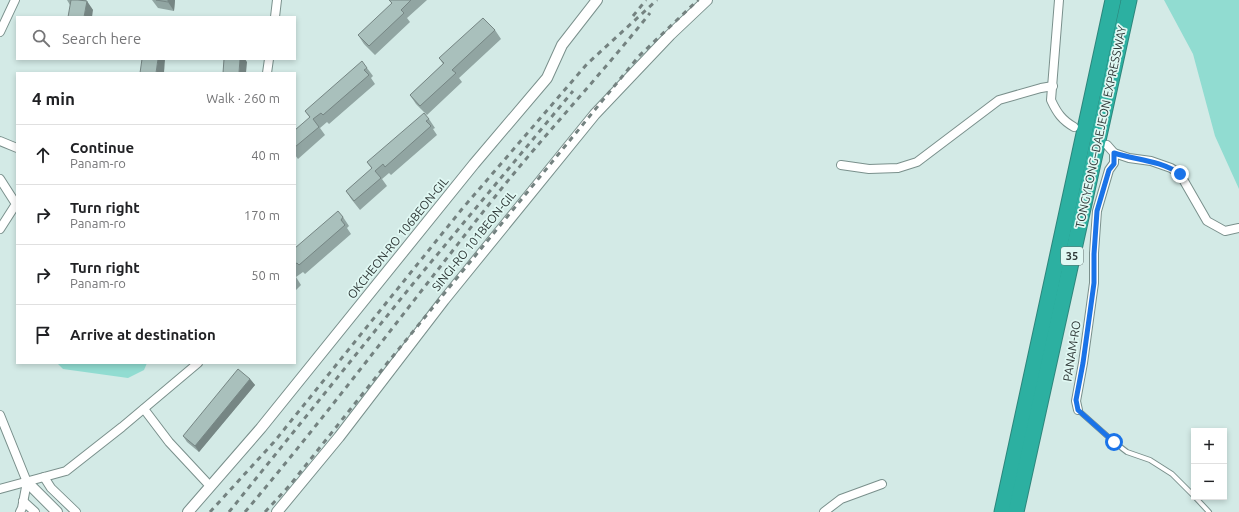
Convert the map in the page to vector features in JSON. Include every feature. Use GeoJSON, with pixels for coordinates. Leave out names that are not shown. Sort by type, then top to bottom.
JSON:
{"type":"FeatureCollection","features":[{"type":"Feature","properties":{"kind":"highway","name":"TONGYEONG–DAEJEON EXPRESSWAY"},"geometry":{"type":"LineString","coordinates":[[1002,512],[1113,0]]}},
{"type":"Feature","properties":{"kind":"highway","name":"TONGYEONG–DAEJEON EXPRESSWAY"},"geometry":{"type":"LineString","coordinates":[[1016,512],[1129,0]]}},
{"type":"Feature","properties":{"kind":"street"},"geometry":{"type":"LineString","coordinates":[[0,32],[15,0]]}},
{"type":"Feature","properties":{"kind":"street"},"geometry":{"type":"LineString","coordinates":[[275,16],[277,0]]}},
{"type":"Feature","properties":{"kind":"street","name":"OKCHEON-RO 106BEON-GIL"},"geometry":{"type":"LineString","coordinates":[[188,512],[261,428],[474,164],[547,78],[562,45],[597,0]]}},
{"type":"Feature","properties":{"kind":"street","name":"SINGI-RO 101BEON-GIL"},"geometry":{"type":"LineString","coordinates":[[277,512],[340,437],[444,300],[590,119],[707,0]]}},
{"type":"Feature","properties":{"kind":"street"},"geometry":{"type":"LineString","coordinates":[[1059,0],[1051,100],[1057,113],[1065,122],[1074,127]]}},
{"type":"Feature","properties":{"kind":"street"},"geometry":{"type":"LineString","coordinates":[[267,72],[269,60]]}},
{"type":"Feature","properties":{"kind":"street"},"geometry":{"type":"LineString","coordinates":[[841,165],[869,169],[898,168],[917,162],[999,100],[1053,86]]}},
{"type":"Feature","properties":{"kind":"street"},"geometry":{"type":"LineString","coordinates":[[0,141],[16,148]]}},
{"type":"Feature","properties":{"kind":"street"},"geometry":{"type":"LineString","coordinates":[[1107,145],[1114,153],[1129,158],[1151,161],[1171,168],[1180,174],[1206,221],[1225,231],[1239,228]]}},
{"type":"Feature","properties":{"kind":"street","name":"PANAM-RO"},"geometry":{"type":"LineString","coordinates":[[1078,410],[1076,400],[1083,363],[1094,283],[1094,254],[1097,211],[1109,170],[1114,164],[1114,153]]}},
{"type":"Feature","properties":{"kind":"street"},"geometry":{"type":"LineString","coordinates":[[0,179],[16,203]]}},
{"type":"Feature","properties":{"kind":"street"},"geometry":{"type":"LineString","coordinates":[[0,229],[16,206]]}},
{"type":"Feature","properties":{"kind":"street"},"geometry":{"type":"LineString","coordinates":[[0,489],[66,471],[144,409],[197,364]]}},
{"type":"Feature","properties":{"kind":"street"},"geometry":{"type":"LineString","coordinates":[[144,409],[169,442],[210,486]]}},
{"type":"Feature","properties":{"kind":"street"},"geometry":{"type":"LineString","coordinates":[[0,415],[27,482],[57,512]]}},
{"type":"Feature","properties":{"kind":"street"},"geometry":{"type":"LineString","coordinates":[[44,477],[51,488],[76,512]]}},
{"type":"Feature","properties":{"kind":"street"},"geometry":{"type":"LineString","coordinates":[[20,512],[27,482]]}},
{"type":"Feature","properties":{"kind":"street"},"geometry":{"type":"LineString","coordinates":[[824,512],[841,499],[882,484]]}},
{"type":"Feature","properties":{"kind":"street"},"geometry":{"type":"LineString","coordinates":[[23,501],[34,512]]}},
{"type":"Feature","properties":{"kind":"lane","name":"PANAM-RO"},"geometry":{"type":"LineString","coordinates":[[1078,410],[1114,442],[1128,452],[1150,460],[1172,474],[1191,492]]}},
{"type":"Feature","properties":{"kind":"lane","name":"PANAM-RO"},"geometry":{"type":"LineString","coordinates":[[1198,500],[1209,512]]}},
{"type":"Feature","properties":{"kind":"green space"},"geometry":{"type":"Polygon","coordinates":[[[1164,0],[1239,0],[1239,189],[1215,136],[1193,54],[1164,0]]]}},
{"type":"Feature","properties":{"kind":"green space"},"geometry":{"type":"Polygon","coordinates":[[[58,364],[147,364],[144,370],[128,378],[63,369],[58,364]]]}},
{"type":"Feature","properties":{"kind":"building"},"geometry":{"type":"Polygon","coordinates":[[[71,0],[87,1],[84,16],[68,16],[71,0]]]}},
{"type":"Feature","properties":{"kind":"building"},"geometry":{"type":"Polygon","coordinates":[[[156,0],[168,0],[168,2],[156,0]]]}},
{"type":"Feature","properties":{"kind":"building"},"geometry":{"type":"Polygon","coordinates":[[[389,0],[411,0],[401,10],[404,13],[369,46],[358,35],[392,3],[389,0]]]}},
{"type":"Feature","properties":{"kind":"building"},"geometry":{"type":"Polygon","coordinates":[[[483,18],[495,30],[452,70],[456,73],[420,106],[410,95],[444,63],[439,58],[483,18]]]}},
{"type":"Feature","properties":{"kind":"building"},"geometry":{"type":"Polygon","coordinates":[[[142,60],[158,60],[156,72],[140,72],[142,60]]]}},
{"type":"Feature","properties":{"kind":"building"},"geometry":{"type":"Polygon","coordinates":[[[224,60],[240,60],[239,72],[223,72],[224,60]]]}},
{"type":"Feature","properties":{"kind":"building"},"geometry":{"type":"Polygon","coordinates":[[[362,61],[367,68],[364,70],[369,75],[323,115],[321,113],[313,119],[319,127],[296,146],[296,129],[310,117],[305,111],[362,61]]]}},
{"type":"Feature","properties":{"kind":"building"},"geometry":{"type":"Polygon","coordinates":[[[424,113],[429,119],[426,121],[431,126],[385,167],[383,164],[375,171],[381,178],[354,201],[346,191],[372,168],[367,162],[424,113]]]}},
{"type":"Feature","properties":{"kind":"building"},"geometry":{"type":"Polygon","coordinates":[[[338,211],[343,217],[341,220],[345,225],[299,265],[296,264],[296,247],[338,211]]]}},
{"type":"Feature","properties":{"kind":"building"},"geometry":{"type":"Polygon","coordinates":[[[238,369],[250,379],[195,446],[183,436],[238,369]]]}},
{"type":"Feature","properties":{"kind":"railway"},"geometry":{"type":"LineString","coordinates":[[633,16],[646,0]]}},
{"type":"Feature","properties":{"kind":"railway"},"geometry":{"type":"LineString","coordinates":[[210,512],[274,442],[462,209],[587,64],[657,0]]}},
{"type":"Feature","properties":{"kind":"railway"},"geometry":{"type":"LineString","coordinates":[[265,512],[290,485],[384,367],[639,56],[698,0]]}},
{"type":"Feature","properties":{"kind":"railway"},"geometry":{"type":"LineString","coordinates":[[245,512],[340,396],[463,237],[532,151],[612,60],[650,13]]}},
{"type":"Feature","properties":{"kind":"railway"},"geometry":{"type":"LineString","coordinates":[[229,512],[412,285],[573,91]]}},
{"type":"Feature","properties":{"kind":"route"},"geometry":{"type":"LineString","coordinates":[[1114,442],[1078,410],[1076,400],[1083,363],[1094,283],[1094,254],[1097,211],[1109,170],[1114,164],[1114,153],[1129,158],[1151,161],[1171,168],[1180,174]]}}]}
